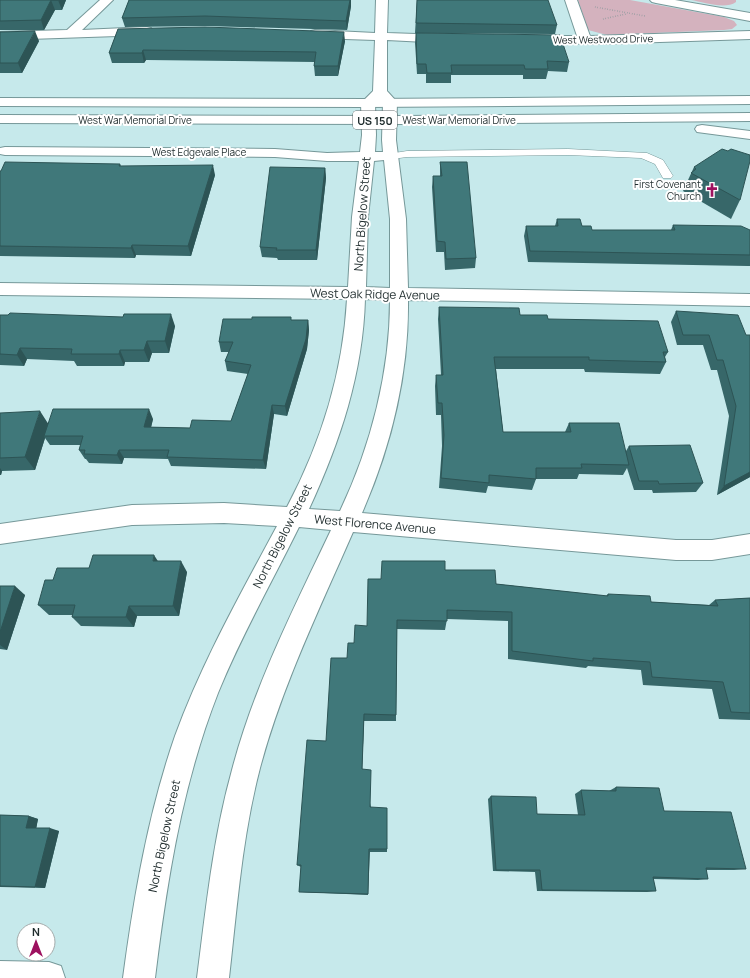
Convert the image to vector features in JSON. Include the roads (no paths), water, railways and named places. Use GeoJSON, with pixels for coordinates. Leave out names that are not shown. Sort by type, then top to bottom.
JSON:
{"type":"FeatureCollection","features":[{"type":"Feature","properties":{"kind":"main road"},"geometry":{"type":"LineString","coordinates":[[70,34],[107,0]]}},
{"type":"Feature","properties":{"kind":"main road","name":"North Bigelow Street"},"geometry":{"type":"LineString","coordinates":[[138,978],[161,840],[170,800],[184,754],[207,689],[223,652],[306,490],[331,430],[338,409],[352,347],[357,293],[360,218],[366,156],[369,137],[379,106],[382,0]]}},
{"type":"Feature","properties":{"kind":"main road"},"geometry":{"type":"LineString","coordinates":[[571,0],[585,40]]}},
{"type":"Feature","properties":{"kind":"main road"},"geometry":{"type":"LineString","coordinates":[[656,0],[750,17]]}},
{"type":"Feature","properties":{"kind":"main road"},"geometry":{"type":"LineString","coordinates":[[745,35],[750,20]]}},
{"type":"Feature","properties":{"kind":"main road"},"geometry":{"type":"LineString","coordinates":[[0,36],[155,31]]}},
{"type":"Feature","properties":{"kind":"main road"},"geometry":{"type":"LineString","coordinates":[[302,34],[460,40]]}},
{"type":"Feature","properties":{"kind":"main road","name":"West Westwood Drive"},"geometry":{"type":"LineString","coordinates":[[516,40],[585,40],[745,35]]}},
{"type":"Feature","properties":{"kind":"main road","name":"West War Memorial Drive"},"geometry":{"type":"LineString","coordinates":[[0,102],[379,106],[435,120],[750,117]]}},
{"type":"Feature","properties":{"kind":"main road","name":"West War Memorial Drive"},"geometry":{"type":"LineString","coordinates":[[0,119],[473,102],[750,102]]}},
{"type":"Feature","properties":{"kind":"main road","name":"North Bigelow Street"},"geometry":{"type":"LineString","coordinates":[[214,978],[229,850],[236,809],[246,768],[278,670],[347,522],[373,454],[388,402],[398,336],[398,219],[392,156],[379,106]]}},
{"type":"Feature","properties":{"kind":"main road"},"geometry":{"type":"LineString","coordinates":[[435,120],[662,126],[704,129],[750,135]]}},
{"type":"Feature","properties":{"kind":"main road","name":"West Edgevale Place"},"geometry":{"type":"LineString","coordinates":[[5,151],[276,153],[327,157],[392,156]]}},
{"type":"Feature","properties":{"kind":"main road","name":"West Oak Ridge Avenue"},"geometry":{"type":"LineString","coordinates":[[0,289],[357,293],[750,300]]}},
{"type":"Feature","properties":{"kind":"main road","name":"West Florence Avenue"},"geometry":{"type":"LineString","coordinates":[[0,534],[73,522],[139,515],[201,512],[292,517],[676,550],[712,550],[750,544]]}},
{"type":"Feature","properties":{"kind":"main road"},"geometry":{"type":"LineString","coordinates":[[0,977],[49,978]]}},
{"type":"Feature","properties":{"kind":"lane"},"geometry":{"type":"LineString","coordinates":[[392,156],[407,154],[524,152],[635,155],[651,158],[658,162],[667,176]]}},
{"type":"Feature","properties":{"kind":"place","name":"First Covenant Church"},"geometry":{"type":"Point","coordinates":[712,190]}}]}
